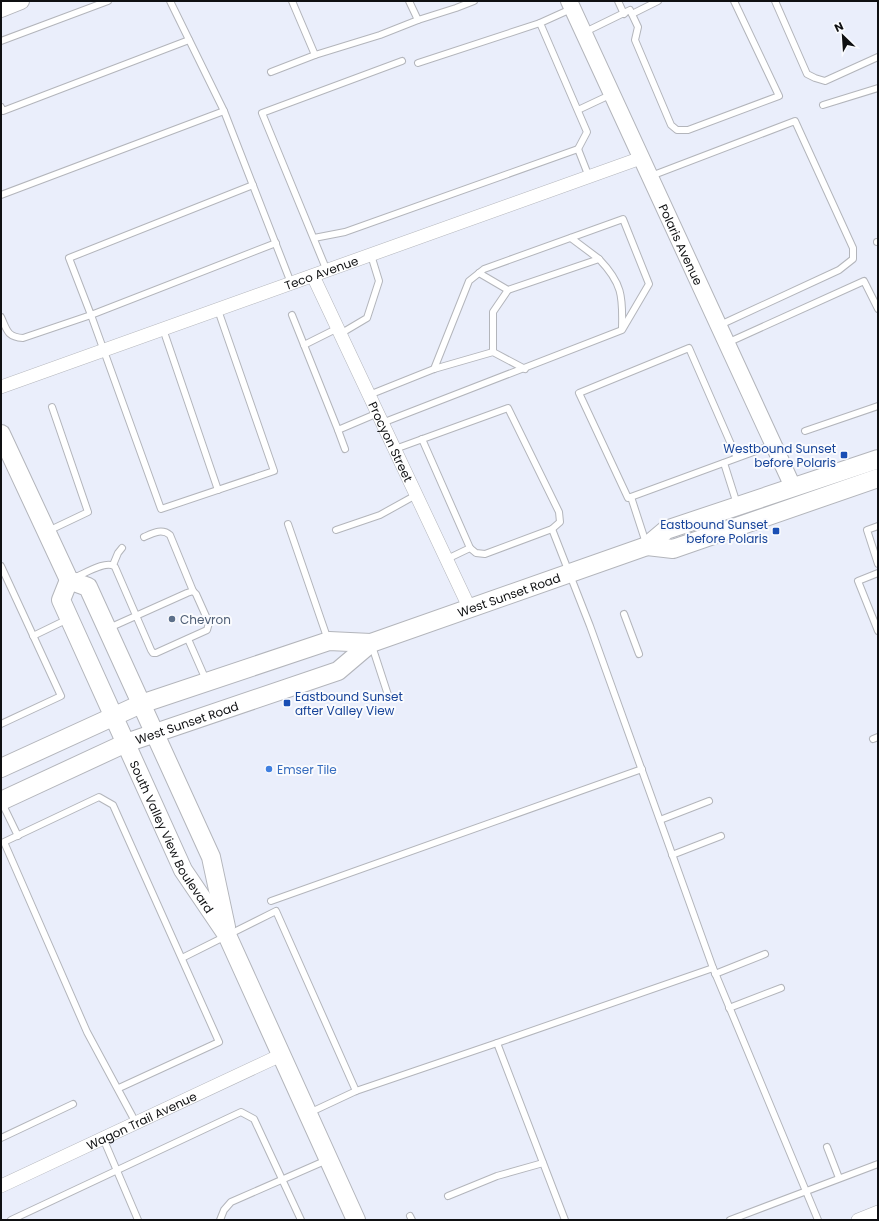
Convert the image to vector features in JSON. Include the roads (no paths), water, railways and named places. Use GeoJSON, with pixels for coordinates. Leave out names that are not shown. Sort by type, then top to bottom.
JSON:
{"type":"FeatureCollection","features":[{"type":"Feature","properties":{"kind":"main road"},"geometry":{"type":"LineString","coordinates":[[1,434],[69,580]]}},
{"type":"Feature","properties":{"kind":"main road","name":"West Sunset Road"},"geometry":{"type":"LineString","coordinates":[[1,801],[126,743],[338,670],[371,643],[648,546],[666,530],[878,458]]}},
{"type":"Feature","properties":{"kind":"main road","name":"West Sunset Road"},"geometry":{"type":"LineString","coordinates":[[648,546],[673,549],[878,478]]}},
{"type":"Feature","properties":{"kind":"main road","name":"South Valley View Boulevard"},"geometry":{"type":"LineString","coordinates":[[227,935],[211,857],[88,587],[69,580],[61,600],[113,716],[183,870],[227,935],[356,1220]]}},
{"type":"Feature","properties":{"kind":"main road","name":"West Sunset Road"},"geometry":{"type":"LineString","coordinates":[[1,768],[141,704],[329,641],[371,643]]}},
{"type":"Feature","properties":{"kind":"street"},"geometry":{"type":"LineString","coordinates":[[1,9],[21,1]]}},
{"type":"Feature","properties":{"kind":"street","name":"Polaris Avenue"},"geometry":{"type":"LineString","coordinates":[[570,5],[612,94],[648,177],[793,487]]}},
{"type":"Feature","properties":{"kind":"street","name":"Teco Avenue"},"geometry":{"type":"LineString","coordinates":[[1,387],[641,158]]}},
{"type":"Feature","properties":{"kind":"street","name":"Procyon Street"},"geometry":{"type":"LineString","coordinates":[[313,276],[469,608]]}},
{"type":"Feature","properties":{"kind":"street","name":"Wagon Trail Avenue"},"geometry":{"type":"LineString","coordinates":[[1,1186],[281,1055]]}},
{"type":"Feature","properties":{"kind":"street"},"geometry":{"type":"LineString","coordinates":[[858,1220],[878,1212]]}},
{"type":"Feature","properties":{"kind":"lane"},"geometry":{"type":"LineString","coordinates":[[1,41],[108,1]]}},
{"type":"Feature","properties":{"kind":"lane"},"geometry":{"type":"LineString","coordinates":[[170,1],[224,111],[291,283]]}},
{"type":"Feature","properties":{"kind":"lane"},"geometry":{"type":"LineString","coordinates":[[292,1],[315,55]]}},
{"type":"Feature","properties":{"kind":"lane"},"geometry":{"type":"LineString","coordinates":[[409,1],[418,20]]}},
{"type":"Feature","properties":{"kind":"lane"},"geometry":{"type":"LineString","coordinates":[[271,72],[315,55],[380,35],[474,1]]}},
{"type":"Feature","properties":{"kind":"lane"},"geometry":{"type":"LineString","coordinates":[[618,1],[624,14]]}},
{"type":"Feature","properties":{"kind":"lane"},"geometry":{"type":"LineString","coordinates":[[632,14],[658,1]]}},
{"type":"Feature","properties":{"kind":"lane"},"geometry":{"type":"LineString","coordinates":[[583,32],[630,10],[638,27],[635,40],[671,125],[677,130],[688,130],[778,96],[734,1]]}},
{"type":"Feature","properties":{"kind":"lane"},"geometry":{"type":"LineString","coordinates":[[774,1],[807,74],[825,81],[878,57]]}},
{"type":"Feature","properties":{"kind":"lane"},"geometry":{"type":"LineString","coordinates":[[418,63],[540,22],[570,5]]}},
{"type":"Feature","properties":{"kind":"lane"},"geometry":{"type":"LineString","coordinates":[[314,238],[345,232],[578,149],[587,132],[540,22]]}},
{"type":"Feature","properties":{"kind":"lane"},"geometry":{"type":"LineString","coordinates":[[1,107],[3,111],[189,40]]}},
{"type":"Feature","properties":{"kind":"lane"},"geometry":{"type":"LineString","coordinates":[[327,270],[262,113],[402,61]]}},
{"type":"Feature","properties":{"kind":"lane"},"geometry":{"type":"LineString","coordinates":[[823,106],[878,88]]}},
{"type":"Feature","properties":{"kind":"lane"},"geometry":{"type":"LineString","coordinates":[[578,110],[612,94]]}},
{"type":"Feature","properties":{"kind":"lane"},"geometry":{"type":"LineString","coordinates":[[1,195],[224,111]]}},
{"type":"Feature","properties":{"kind":"lane"},"geometry":{"type":"LineString","coordinates":[[648,177],[795,121],[853,248],[852,259],[839,270],[718,325]]}},
{"type":"Feature","properties":{"kind":"lane"},"geometry":{"type":"LineString","coordinates":[[578,149],[589,177]]}},
{"type":"Feature","properties":{"kind":"lane"},"geometry":{"type":"LineString","coordinates":[[218,310],[274,471],[161,509],[105,350],[69,258],[253,185]]}},
{"type":"Feature","properties":{"kind":"lane"},"geometry":{"type":"LineString","coordinates":[[338,430],[380,418],[500,378],[622,330],[649,284],[623,219],[484,269],[469,281],[434,368]]}},
{"type":"Feature","properties":{"kind":"lane"},"geometry":{"type":"LineString","coordinates":[[571,238],[599,259],[613,274],[623,300],[622,330]]}},
{"type":"Feature","properties":{"kind":"lane"},"geometry":{"type":"LineString","coordinates":[[1,317],[8,333],[13,337],[23,338],[91,315],[276,243]]}},
{"type":"Feature","properties":{"kind":"lane"},"geometry":{"type":"LineString","coordinates":[[304,345],[367,318],[379,281],[371,255]]}},
{"type":"Feature","properties":{"kind":"lane"},"geometry":{"type":"LineString","coordinates":[[493,352],[493,312],[508,290],[599,259]]}},
{"type":"Feature","properties":{"kind":"lane"},"geometry":{"type":"LineString","coordinates":[[479,273],[508,290]]}},
{"type":"Feature","properties":{"kind":"lane"},"geometry":{"type":"LineString","coordinates":[[726,343],[864,281],[878,310]]}},
{"type":"Feature","properties":{"kind":"lane"},"geometry":{"type":"LineString","coordinates":[[292,315],[345,450]]}},
{"type":"Feature","properties":{"kind":"lane"},"geometry":{"type":"LineString","coordinates":[[163,329],[218,490]]}},
{"type":"Feature","properties":{"kind":"lane"},"geometry":{"type":"LineString","coordinates":[[737,458],[689,348],[579,393],[628,498],[724,463],[774,444]]}},
{"type":"Feature","properties":{"kind":"lane"},"geometry":{"type":"LineString","coordinates":[[369,395],[434,368],[493,352],[525,369]]}},
{"type":"Feature","properties":{"kind":"lane"},"geometry":{"type":"LineString","coordinates":[[805,431],[878,406]]}},
{"type":"Feature","properties":{"kind":"lane"},"geometry":{"type":"LineString","coordinates":[[46,532],[88,512],[52,407]]}},
{"type":"Feature","properties":{"kind":"lane"},"geometry":{"type":"LineString","coordinates":[[395,449],[422,439],[508,408],[559,512],[560,522],[552,528],[485,554],[476,553],[470,548],[422,439]]}},
{"type":"Feature","properties":{"kind":"lane"},"geometry":{"type":"LineString","coordinates":[[724,463],[737,506]]}},
{"type":"Feature","properties":{"kind":"lane"},"geometry":{"type":"LineString","coordinates":[[336,530],[380,515],[416,495]]}},
{"type":"Feature","properties":{"kind":"lane"},"geometry":{"type":"LineString","coordinates":[[631,497],[648,546]]}},
{"type":"Feature","properties":{"kind":"lane"},"geometry":{"type":"LineString","coordinates":[[288,524],[329,641]]}},
{"type":"Feature","properties":{"kind":"lane"},"geometry":{"type":"LineString","coordinates":[[878,526],[867,530],[878,564]]}},
{"type":"Feature","properties":{"kind":"lane"},"geometry":{"type":"LineString","coordinates":[[552,528],[590,626],[728,1008],[818,1220]]}},
{"type":"Feature","properties":{"kind":"lane"},"geometry":{"type":"LineString","coordinates":[[122,548],[118,552],[114,565],[153,653],[207,630],[209,623],[196,594],[193,591],[170,535],[167,532],[158,531],[144,537]]}},
{"type":"Feature","properties":{"kind":"lane"},"geometry":{"type":"LineString","coordinates":[[446,559],[470,548]]}},
{"type":"Feature","properties":{"kind":"lane"},"geometry":{"type":"LineString","coordinates":[[69,580],[107,564],[114,565]]}},
{"type":"Feature","properties":{"kind":"lane"},"geometry":{"type":"LineString","coordinates":[[1,566],[61,696],[1,724]]}},
{"type":"Feature","properties":{"kind":"lane"},"geometry":{"type":"LineString","coordinates":[[878,574],[858,581],[878,632]]}},
{"type":"Feature","properties":{"kind":"lane"},"geometry":{"type":"LineString","coordinates":[[107,630],[193,591]]}},
{"type":"Feature","properties":{"kind":"lane"},"geometry":{"type":"LineString","coordinates":[[624,614],[639,654]]}},
{"type":"Feature","properties":{"kind":"lane"},"geometry":{"type":"LineString","coordinates":[[33,636],[70,619]]}},
{"type":"Feature","properties":{"kind":"lane"},"geometry":{"type":"LineString","coordinates":[[188,639],[207,682]]}},
{"type":"Feature","properties":{"kind":"lane"},"geometry":{"type":"LineString","coordinates":[[371,643],[388,695]]}},
{"type":"Feature","properties":{"kind":"lane"},"geometry":{"type":"LineString","coordinates":[[271,901],[642,769]]}},
{"type":"Feature","properties":{"kind":"lane"},"geometry":{"type":"LineString","coordinates":[[119,1088],[219,1042],[113,805],[99,797],[4,842],[87,1032],[119,1088],[136,1123]]}},
{"type":"Feature","properties":{"kind":"lane"},"geometry":{"type":"LineString","coordinates":[[1,801],[18,836]]}},
{"type":"Feature","properties":{"kind":"lane"},"geometry":{"type":"LineString","coordinates":[[660,820],[709,801]]}},
{"type":"Feature","properties":{"kind":"lane"},"geometry":{"type":"LineString","coordinates":[[672,855],[721,836]]}},
{"type":"Feature","properties":{"kind":"lane"},"geometry":{"type":"LineString","coordinates":[[182,958],[276,912],[356,1091]]}},
{"type":"Feature","properties":{"kind":"lane"},"geometry":{"type":"LineString","coordinates":[[308,1114],[356,1091],[765,954]]}},
{"type":"Feature","properties":{"kind":"lane"},"geometry":{"type":"LineString","coordinates":[[728,1008],[781,988]]}},
{"type":"Feature","properties":{"kind":"lane"},"geometry":{"type":"LineString","coordinates":[[497,1043],[565,1220]]}},
{"type":"Feature","properties":{"kind":"lane"},"geometry":{"type":"LineString","coordinates":[[1,1138],[73,1104]]}},
{"type":"Feature","properties":{"kind":"lane"},"geometry":{"type":"LineString","coordinates":[[11,1220],[241,1112],[254,1119],[302,1220]]}},
{"type":"Feature","properties":{"kind":"lane"},"geometry":{"type":"LineString","coordinates":[[103,1138],[138,1220]]}},
{"type":"Feature","properties":{"kind":"lane"},"geometry":{"type":"LineString","coordinates":[[827,1147],[840,1178]]}},
{"type":"Feature","properties":{"kind":"lane"},"geometry":{"type":"LineString","coordinates":[[220,1220],[224,1210],[231,1202],[328,1159]]}},
{"type":"Feature","properties":{"kind":"lane"},"geometry":{"type":"LineString","coordinates":[[448,1196],[497,1176],[543,1163]]}},
{"type":"Feature","properties":{"kind":"lane"},"geometry":{"type":"LineString","coordinates":[[730,1220],[878,1164]]}},
{"type":"Feature","properties":{"kind":"place","name":"Westbound Sunset before Polaris"},"geometry":{"type":"Point","coordinates":[844,455]}},
{"type":"Feature","properties":{"kind":"place","name":"Eastbound Sunset before Polaris"},"geometry":{"type":"Point","coordinates":[776,531]}},
{"type":"Feature","properties":{"kind":"place","name":"Chevron"},"geometry":{"type":"Point","coordinates":[172,619]}},
{"type":"Feature","properties":{"kind":"place","name":"Eastbound Sunset after Valley View"},"geometry":{"type":"Point","coordinates":[287,703]}},
{"type":"Feature","properties":{"kind":"place","name":"Emser Tile"},"geometry":{"type":"Point","coordinates":[269,769]}}]}
